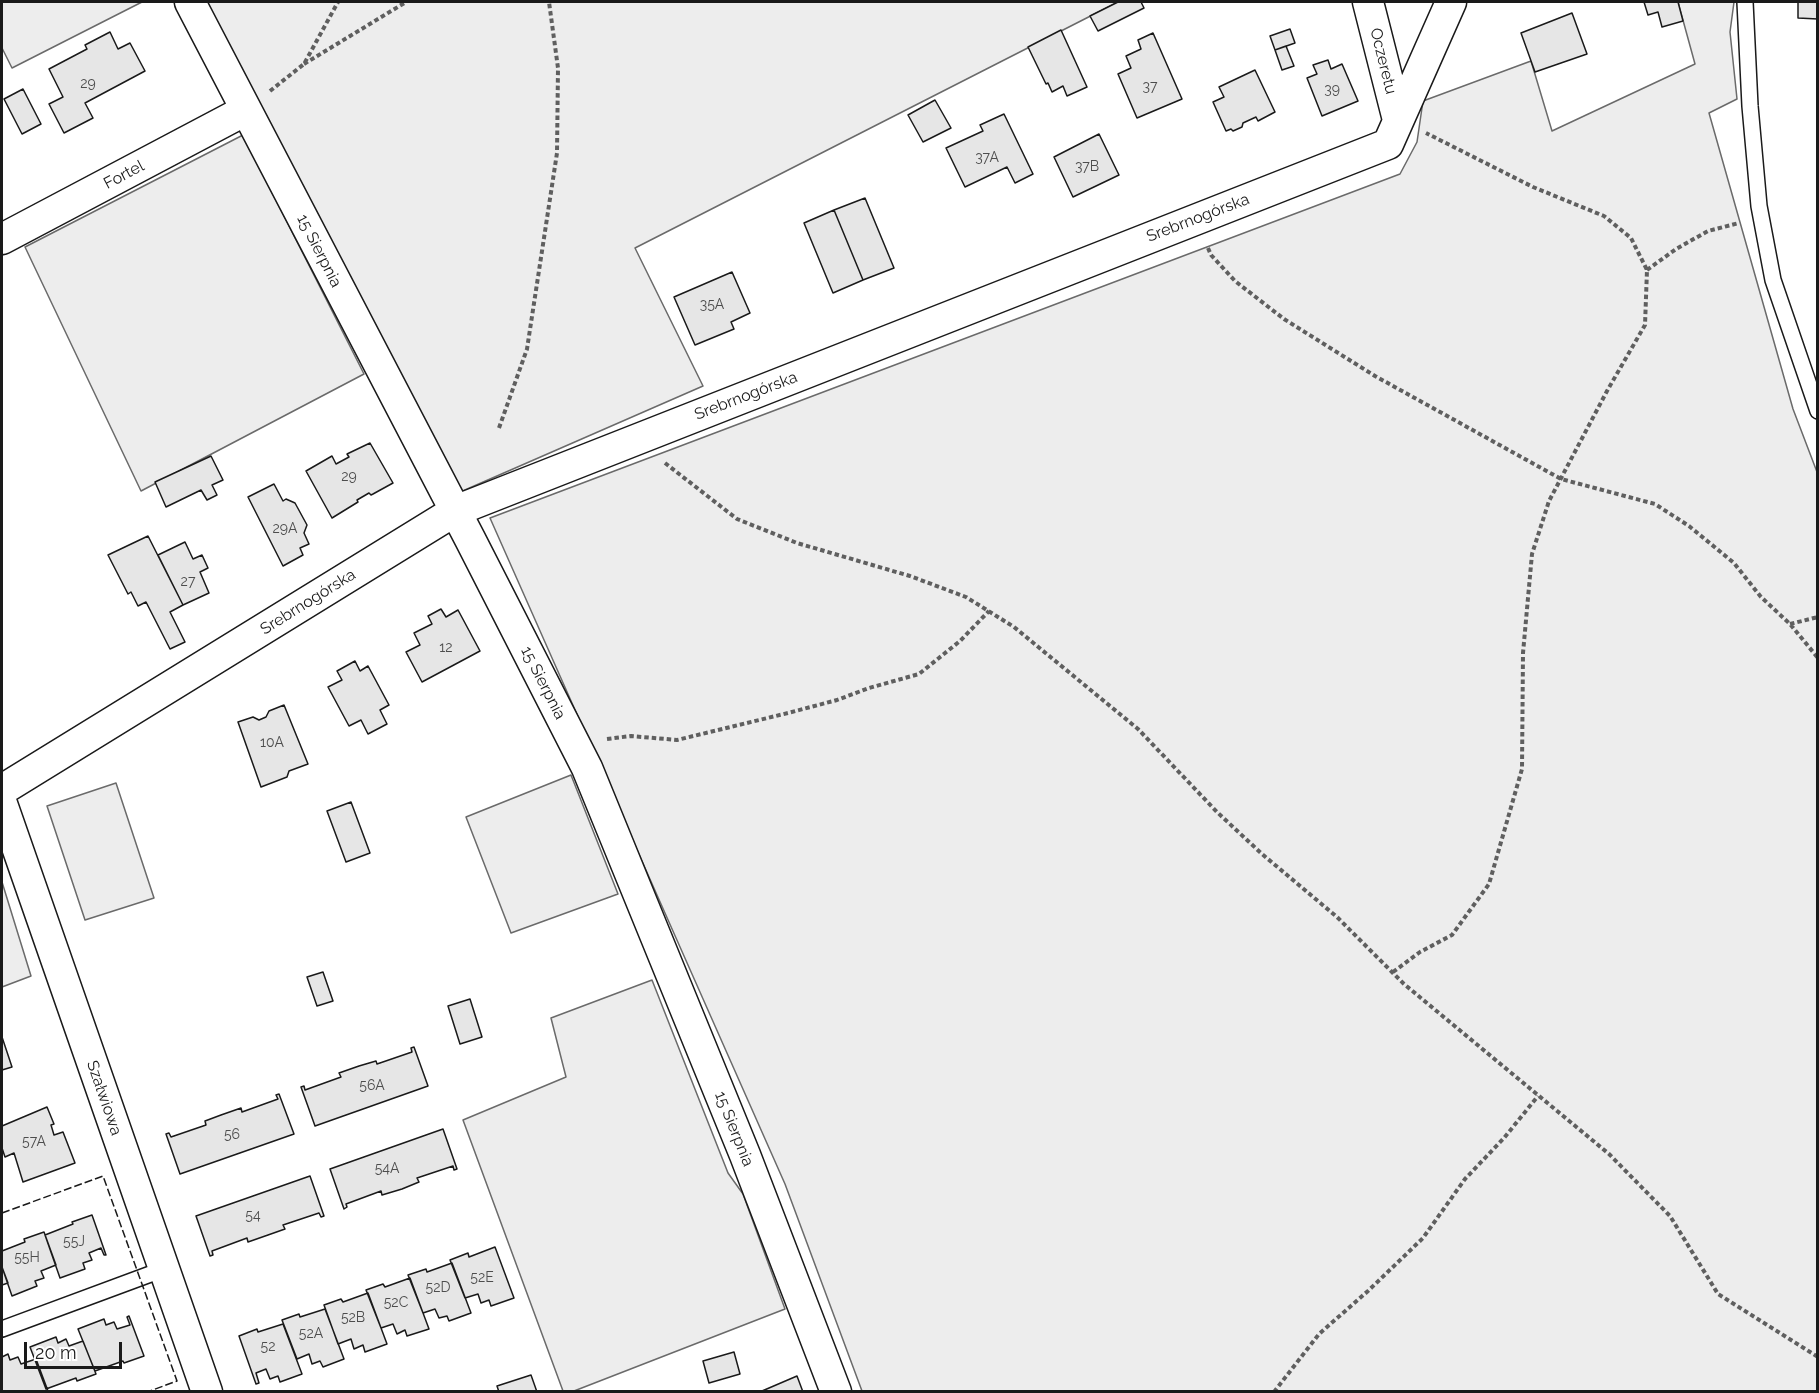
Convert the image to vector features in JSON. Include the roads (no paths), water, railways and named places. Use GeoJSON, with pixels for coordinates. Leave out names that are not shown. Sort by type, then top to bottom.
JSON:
{"type":"FeatureCollection","features":[{"type":"Feature","properties":{"kind":"street","name":"15 Sierpnia"},"geometry":{"type":"LineString","coordinates":[[190,2],[455,511],[596,790],[745,1155],[836,1392]]}},
{"type":"Feature","properties":{"kind":"street","name":"Oczeretu"},"geometry":{"type":"LineString","coordinates":[[1368,2],[1398,120]]}},
{"type":"Feature","properties":{"kind":"street","name":"Srebrnogórska"},"geometry":{"type":"LineString","coordinates":[[2,790],[455,511],[1388,144],[1451,2]]}},
{"type":"Feature","properties":{"kind":"street","name":"Fortel"},"geometry":{"type":"LineString","coordinates":[[2,240],[246,110]]}},
{"type":"Feature","properties":{"kind":"street","name":"Szałwiowa"},"geometry":{"type":"LineString","coordinates":[[2,804],[207,1392]]}},
{"type":"Feature","properties":{"kind":"lane"},"geometry":{"type":"LineString","coordinates":[[1745,2],[1750,106],[1762,218],[1773,280],[1818,411]]}},
{"type":"Feature","properties":{"kind":"lane"},"geometry":{"type":"LineString","coordinates":[[2,1329],[164,1269]]}}]}
